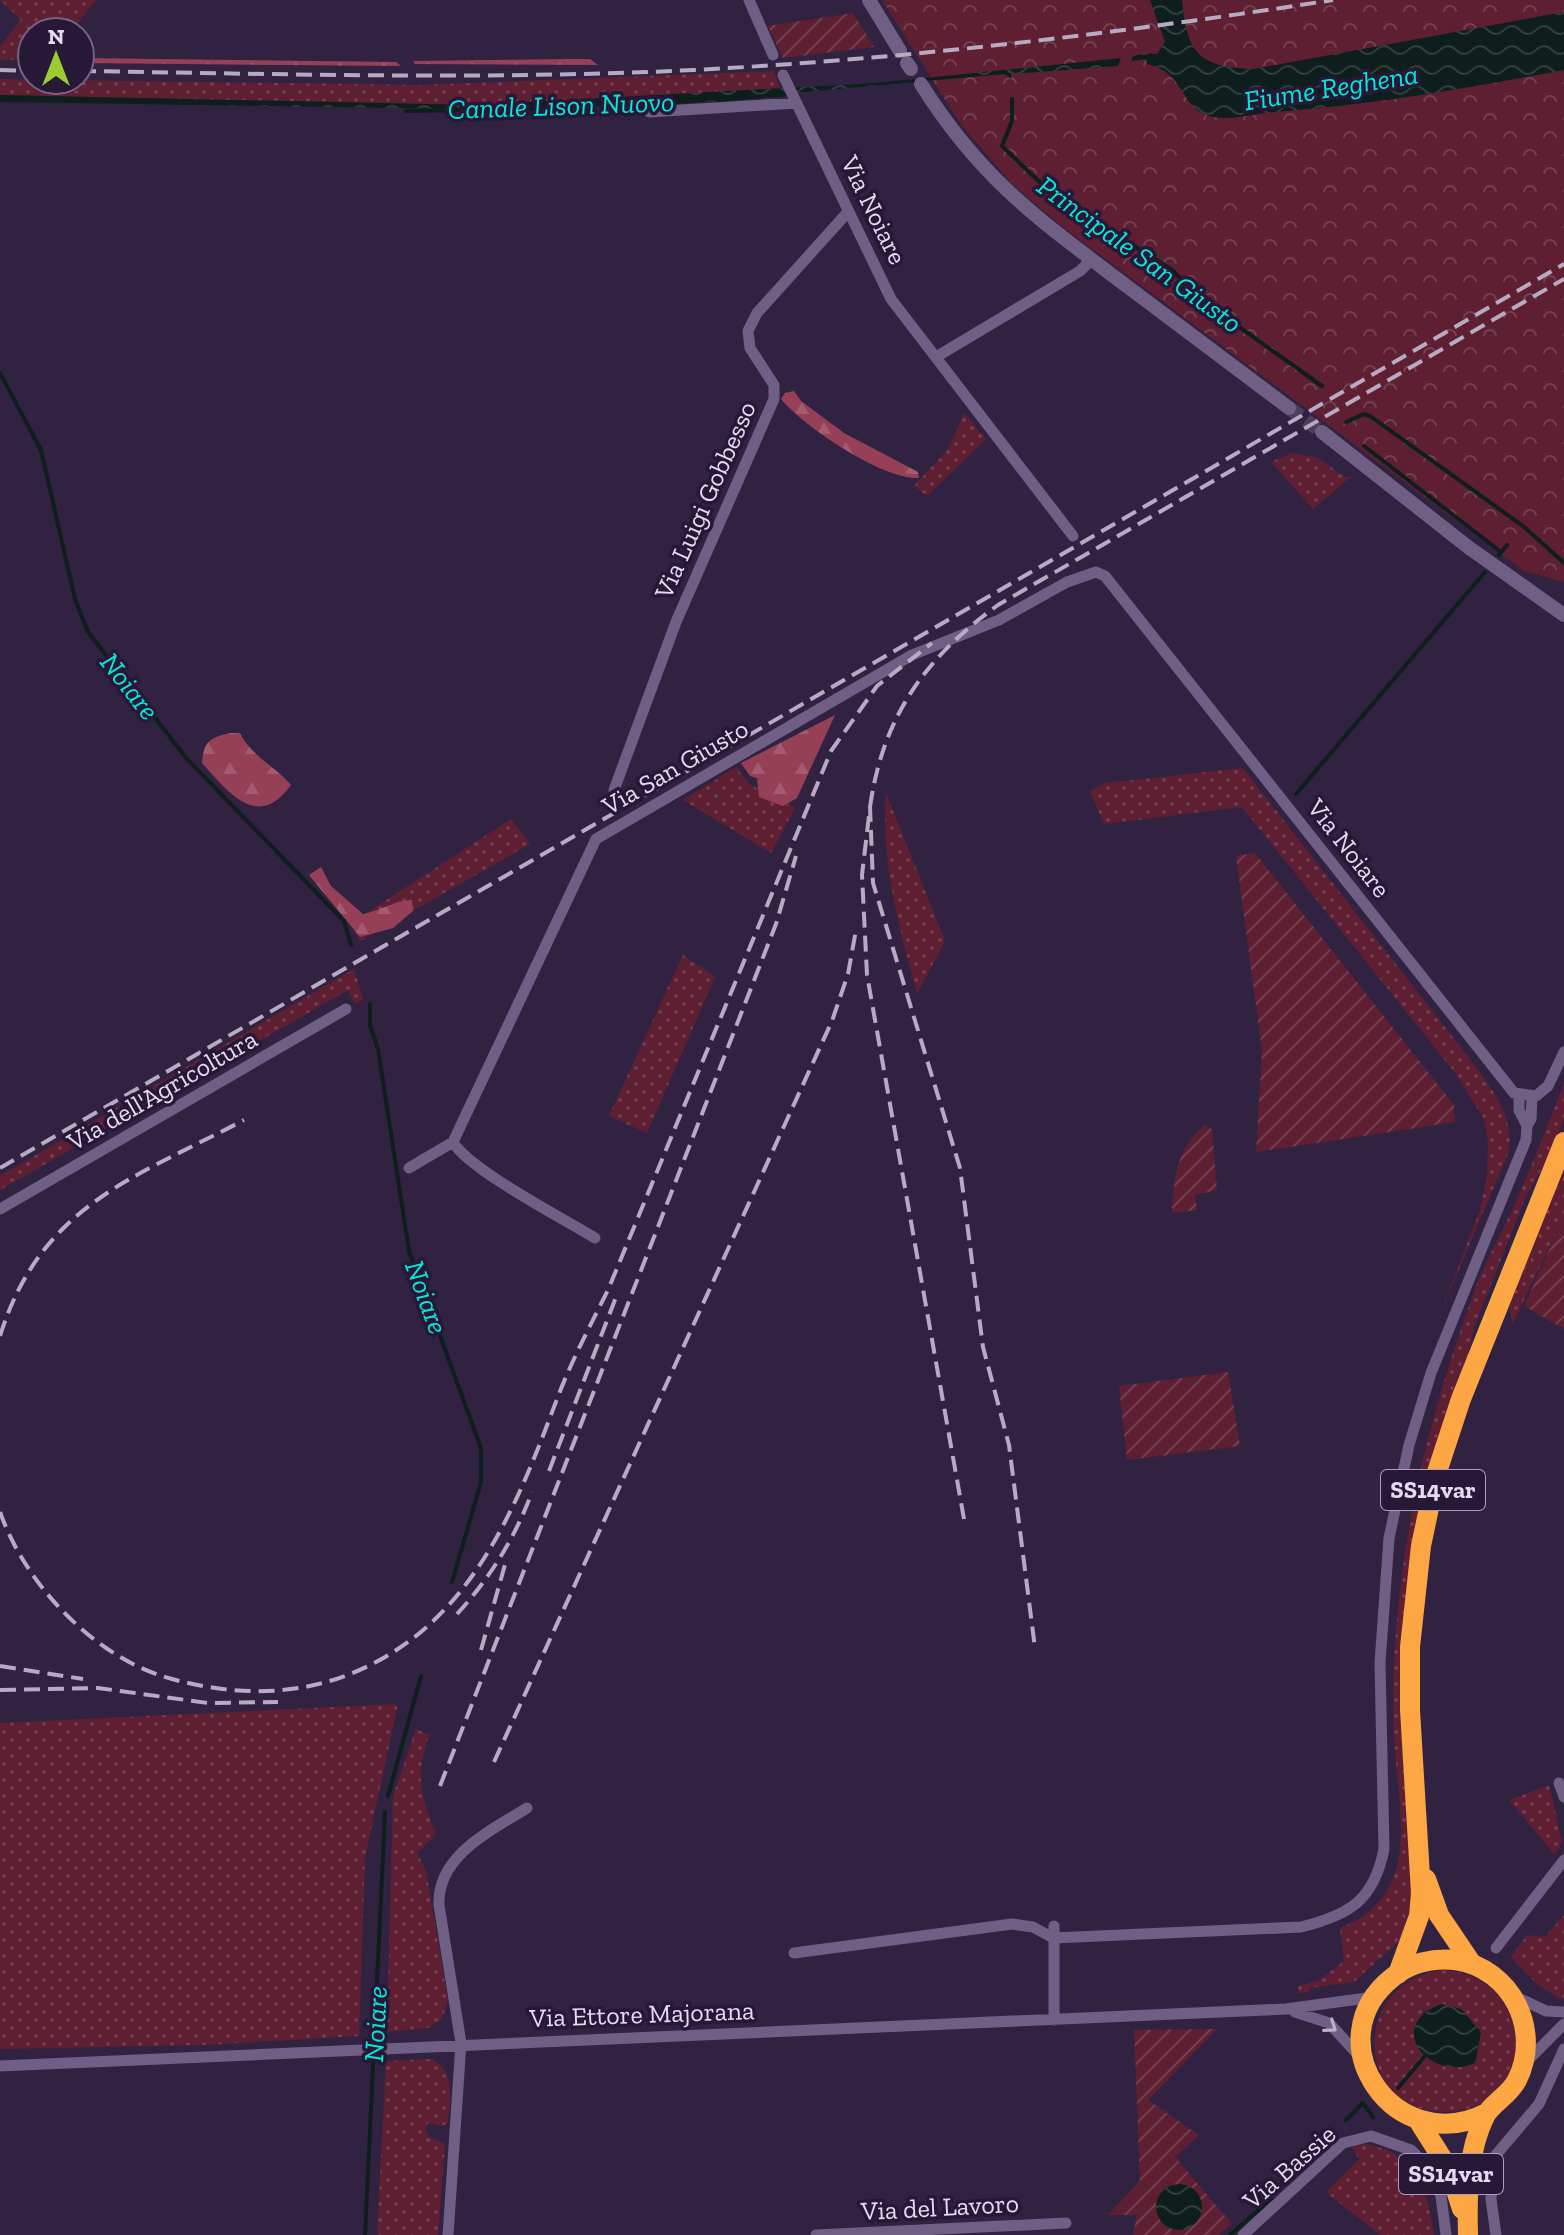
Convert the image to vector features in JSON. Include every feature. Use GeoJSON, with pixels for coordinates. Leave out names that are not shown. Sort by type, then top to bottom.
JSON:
{"type":"FeatureCollection","features":[{"type":"Feature","properties":{"kind":"highway","name":"SS14var"},"geometry":{"type":"LineString","coordinates":[[1398,1974],[1419,1916],[1421,1860],[1410,1694],[1410,1647],[1421,1546],[1436,1475],[1461,1399],[1564,1142]]}},
{"type":"Feature","properties":{"kind":"highway","name":"SS14var"},"geometry":{"type":"LineString","coordinates":[[1421,1860],[1439,1915],[1472,1964]]}},
{"type":"Feature","properties":{"kind":"highway","name":"SS14var"},"geometry":{"type":"LineString","coordinates":[[1433,1960],[1472,1964],[1494,1976],[1511,1994],[1525,2027],[1523,2064],[1510,2091],[1487,2113],[1453,2124],[1418,2120],[1384,2100],[1372,2082],[1363,2062],[1362,2027],[1375,1997],[1398,1974],[1433,1960]]}},
{"type":"Feature","properties":{"kind":"highway","name":"SS14var"},"geometry":{"type":"LineString","coordinates":[[1468,2234],[1470,2167],[1487,2113]]}},
{"type":"Feature","properties":{"kind":"highway","name":"SS14var"},"geometry":{"type":"LineString","coordinates":[[1418,2120],[1449,2169],[1468,2234]]}},
{"type":"Feature","properties":{"kind":"street"},"geometry":{"type":"LineString","coordinates":[[749,0],[773,55]]}},
{"type":"Feature","properties":{"kind":"street"},"geometry":{"type":"LineString","coordinates":[[869,0],[906,61]]}},
{"type":"Feature","properties":{"kind":"street","name":"Via Noiare"},"geometry":{"type":"LineString","coordinates":[[783,75],[891,299],[1073,536]]}},
{"type":"Feature","properties":{"kind":"street"},"geometry":{"type":"LineString","coordinates":[[921,84],[952,132],[997,183],[1055,234],[1289,408]]}},
{"type":"Feature","properties":{"kind":"street"},"geometry":{"type":"LineString","coordinates":[[649,112],[796,101]]}},
{"type":"Feature","properties":{"kind":"street","name":"Via Luigi Gobbesso"},"geometry":{"type":"LineString","coordinates":[[614,790],[676,622],[774,399],[774,385],[750,348],[751,323],[847,213]]}},
{"type":"Feature","properties":{"kind":"street"},"geometry":{"type":"LineString","coordinates":[[936,357],[1080,271],[1091,260]]}},
{"type":"Feature","properties":{"kind":"street"},"geometry":{"type":"LineString","coordinates":[[1322,432],[1468,547],[1564,615]]}},
{"type":"Feature","properties":{"kind":"street","name":"Via Noiare"},"geometry":{"type":"LineString","coordinates":[[1100,573],[1502,1080],[1519,1094]]}},
{"type":"Feature","properties":{"kind":"street","name":"Via San Giusto"},"geometry":{"type":"LineString","coordinates":[[453,1142],[596,839],[912,655],[999,620],[1067,582],[1100,573]]}},
{"type":"Feature","properties":{"kind":"street","name":"Via dell'Agricoltura"},"geometry":{"type":"LineString","coordinates":[[0,1209],[346,1009]]}},
{"type":"Feature","properties":{"kind":"street"},"geometry":{"type":"LineString","coordinates":[[1527,1126],[1519,1110],[1519,1094],[1532,1096],[1548,1086],[1564,1052]]}},
{"type":"Feature","properties":{"kind":"street"},"geometry":{"type":"LineString","coordinates":[[794,1953],[1012,1924],[1053,1932],[1301,1927],[1333,1919],[1361,1901],[1378,1879],[1386,1817],[1380,1663],[1389,1538],[1409,1445],[1431,1373],[1526,1140],[1532,1096]]}},
{"type":"Feature","properties":{"kind":"street"},"geometry":{"type":"LineString","coordinates":[[409,1168],[453,1142],[457,1151],[595,1238]]}},
{"type":"Feature","properties":{"kind":"street"},"geometry":{"type":"LineString","coordinates":[[1559,1783],[1564,1797]]}},
{"type":"Feature","properties":{"kind":"street"},"geometry":{"type":"LineString","coordinates":[[448,2235],[461,2043],[439,1905],[440,1883],[446,1869],[485,1834],[527,1808]]}},
{"type":"Feature","properties":{"kind":"street"},"geometry":{"type":"LineString","coordinates":[[1496,1948],[1564,1860]]}},
{"type":"Feature","properties":{"kind":"street"},"geometry":{"type":"LineString","coordinates":[[1053,1932],[1054,2020]]}},
{"type":"Feature","properties":{"kind":"street"},"geometry":{"type":"LineString","coordinates":[[1511,1994],[1546,2011],[1564,2012]]}},
{"type":"Feature","properties":{"kind":"street","name":"Via Ettore Majorana"},"geometry":{"type":"LineString","coordinates":[[0,2066],[461,2043],[1286,2009],[1375,1997]]}},
{"type":"Feature","properties":{"kind":"street","name":"Via Ettore Majorana"},"geometry":{"type":"LineString","coordinates":[[1286,2009],[1329,2023],[1347,2039],[1363,2062]]}},
{"type":"Feature","properties":{"kind":"street"},"geometry":{"type":"LineString","coordinates":[[1523,2064],[1564,2024]]}},
{"type":"Feature","properties":{"kind":"street"},"geometry":{"type":"LineString","coordinates":[[1496,2235],[1491,2199],[1495,2156],[1539,2104],[1564,2049]]}},
{"type":"Feature","properties":{"kind":"street","name":"Via Bassie"},"geometry":{"type":"LineString","coordinates":[[1243,2235],[1343,2143],[1371,2136],[1411,2150],[1431,2170],[1441,2196],[1446,2235]]}},
{"type":"Feature","properties":{"kind":"street","name":"Via del Lavoro"},"geometry":{"type":"LineString","coordinates":[[816,2235],[1066,2223]]}},
{"type":"Feature","properties":{"kind":"green space"},"geometry":{"type":"Polygon","coordinates":[[[0,0],[96,0],[84,16],[17,16],[0,0]]]}},
{"type":"Feature","properties":{"kind":"green space"},"geometry":{"type":"Polygon","coordinates":[[[882,0],[1564,0],[1564,582],[1524,571],[1060,225],[1011,183],[960,123],[882,0]]]}},
{"type":"Feature","properties":{"kind":"green space"},"geometry":{"type":"Polygon","coordinates":[[[853,13],[874,47],[783,58],[768,26],[853,13]]]}},
{"type":"Feature","properties":{"kind":"green space"},"geometry":{"type":"Polygon","coordinates":[[[16,26],[16,60],[0,60],[0,46],[16,26]]]}},
{"type":"Feature","properties":{"kind":"green space"},"geometry":{"type":"Polygon","coordinates":[[[96,58],[396,62],[401,66],[96,63],[96,58]]]}},
{"type":"Feature","properties":{"kind":"green space"},"geometry":{"type":"Polygon","coordinates":[[[590,59],[598,65],[415,64],[413,61],[590,59]]]}},
{"type":"Feature","properties":{"kind":"green space"},"geometry":{"type":"Polygon","coordinates":[[[774,71],[780,88],[474,105],[47,96],[96,96],[96,80],[422,85],[774,71]]]}},
{"type":"Feature","properties":{"kind":"green space"},"geometry":{"type":"Polygon","coordinates":[[[0,79],[16,79],[16,95],[0,95],[0,79]]]}},
{"type":"Feature","properties":{"kind":"green space"},"geometry":{"type":"Polygon","coordinates":[[[794,391],[801,401],[844,433],[918,472],[919,478],[885,470],[825,437],[781,399],[785,393],[794,391]]]}},
{"type":"Feature","properties":{"kind":"green space"},"geometry":{"type":"Polygon","coordinates":[[[964,413],[986,439],[927,496],[914,486],[949,448],[964,413]]]}},
{"type":"Feature","properties":{"kind":"green space"},"geometry":{"type":"Polygon","coordinates":[[[1292,453],[1318,458],[1345,477],[1351,477],[1313,509],[1271,462],[1292,453]]]}},
{"type":"Feature","properties":{"kind":"green space"},"geometry":{"type":"Polygon","coordinates":[[[835,715],[797,798],[783,806],[759,797],[757,778],[750,776],[741,763],[835,715]]]}},
{"type":"Feature","properties":{"kind":"green space"},"geometry":{"type":"Polygon","coordinates":[[[230,733],[240,733],[250,748],[291,785],[279,798],[267,805],[255,806],[244,802],[223,786],[202,763],[209,742],[230,733]]]}},
{"type":"Feature","properties":{"kind":"green space"},"geometry":{"type":"Polygon","coordinates":[[[736,767],[749,784],[795,808],[771,853],[683,800],[736,767]]]}},
{"type":"Feature","properties":{"kind":"green space"},"geometry":{"type":"Polygon","coordinates":[[[1243,768],[1466,1054],[1491,1088],[1504,1113],[1510,1140],[1508,1154],[1440,1314],[1480,1210],[1487,1176],[1488,1142],[1484,1119],[1456,1074],[1242,807],[1104,824],[1090,791],[1106,783],[1243,768]]]}},
{"type":"Feature","properties":{"kind":"green space"},"geometry":{"type":"Polygon","coordinates":[[[886,793],[945,941],[917,994],[889,870],[886,793]]]}},
{"type":"Feature","properties":{"kind":"green space"},"geometry":{"type":"Polygon","coordinates":[[[511,819],[530,844],[360,941],[351,923],[511,819]]]}},
{"type":"Feature","properties":{"kind":"green space"},"geometry":{"type":"Polygon","coordinates":[[[1255,853],[1454,1105],[1455,1122],[1256,1152],[1262,1051],[1236,856],[1255,853]]]}},
{"type":"Feature","properties":{"kind":"green space"},"geometry":{"type":"Polygon","coordinates":[[[321,867],[331,886],[363,914],[412,900],[413,911],[393,928],[360,937],[309,875],[321,867]]]}},
{"type":"Feature","properties":{"kind":"green space"},"geometry":{"type":"Polygon","coordinates":[[[683,955],[715,977],[647,1133],[609,1116],[683,955]]]}},
{"type":"Feature","properties":{"kind":"green space"},"geometry":{"type":"Polygon","coordinates":[[[354,969],[363,1000],[355,1004],[348,990],[0,1190],[0,1176],[354,969]]]}},
{"type":"Feature","properties":{"kind":"green space"},"geometry":{"type":"Polygon","coordinates":[[[1564,1084],[1564,1119],[1550,1155],[1526,1196],[1474,1328],[1401,1665],[1400,1718],[1414,1882],[1406,1929],[1399,1941],[1354,1982],[1310,1988],[1309,1992],[1298,1993],[1298,1986],[1318,1981],[1344,1961],[1340,1928],[1366,1914],[1383,1897],[1394,1876],[1401,1829],[1394,1736],[1394,1660],[1400,1586],[1414,1501],[1433,1419],[1473,1295],[1516,1202],[1564,1084]]]}},
{"type":"Feature","properties":{"kind":"green space"},"geometry":{"type":"Polygon","coordinates":[[[1205,1125],[1212,1129],[1217,1190],[1195,1195],[1197,1210],[1172,1213],[1178,1164],[1188,1144],[1205,1125]]]}},
{"type":"Feature","properties":{"kind":"green space"},"geometry":{"type":"Polygon","coordinates":[[[1564,1167],[1564,1217],[1512,1325],[1509,1304],[1564,1167]]]}},
{"type":"Feature","properties":{"kind":"green space"},"geometry":{"type":"Polygon","coordinates":[[[1564,1217],[1564,1329],[1524,1306],[1564,1217]]]}},
{"type":"Feature","properties":{"kind":"green space"},"geometry":{"type":"Polygon","coordinates":[[[1228,1372],[1240,1446],[1127,1460],[1119,1386],[1228,1372]]]}},
{"type":"Feature","properties":{"kind":"green space"},"geometry":{"type":"Polygon","coordinates":[[[398,1704],[365,1857],[359,2036],[204,2045],[0,2049],[0,1723],[398,1704]]]}},
{"type":"Feature","properties":{"kind":"green space"},"geometry":{"type":"Polygon","coordinates":[[[416,1729],[429,1735],[422,1763],[421,1786],[436,1834],[417,1853],[426,1871],[448,2000],[442,2019],[428,2028],[387,2032],[393,1796],[416,1729]]]}},
{"type":"Feature","properties":{"kind":"green space"},"geometry":{"type":"Polygon","coordinates":[[[1549,1785],[1562,1842],[1555,1855],[1509,1800],[1549,1785]]]}},
{"type":"Feature","properties":{"kind":"green space"},"geometry":{"type":"Polygon","coordinates":[[[1564,1915],[1564,1999],[1560,1999],[1537,1984],[1511,1957],[1527,1935],[1545,1937],[1564,1915]]]}},
{"type":"Feature","properties":{"kind":"green space"},"geometry":{"type":"Polygon","coordinates":[[[1441,1970],[1473,1977],[1496,1994],[1510,2016],[1516,2042],[1512,2067],[1499,2090],[1477,2105],[1446,2112],[1416,2107],[1394,2093],[1380,2072],[1374,2047],[1378,2022],[1389,1999],[1411,1980],[1441,1970]],[[1441,2004],[1424,2011],[1414,2028],[1424,2057],[1475,2063],[1479,2043],[1474,2025],[1461,2011],[1441,2004]]]}},
{"type":"Feature","properties":{"kind":"green space"},"geometry":{"type":"Polygon","coordinates":[[[1217,2029],[1148,2100],[1199,2135],[1175,2157],[1232,2224],[1219,2235],[1133,2235],[1137,2215],[1108,2215],[1140,2181],[1134,2030],[1217,2029]]]}},
{"type":"Feature","properties":{"kind":"green space"},"geometry":{"type":"Polygon","coordinates":[[[432,2059],[445,2071],[450,2087],[448,2123],[442,2126],[428,2123],[425,2130],[431,2138],[445,2144],[438,2235],[377,2235],[386,2061],[432,2059]]]}},
{"type":"Feature","properties":{"kind":"green space"},"geometry":{"type":"Polygon","coordinates":[[[1364,2144],[1382,2148],[1408,2164],[1423,2188],[1434,2235],[1380,2235],[1326,2192],[1359,2159],[1351,2146],[1364,2144]]]}},
{"type":"Feature","properties":{"kind":"water","name":"Fiume Reghena"},"geometry":{"type":"Polygon","coordinates":[[[1150,0],[1182,0],[1192,45],[1208,61],[1253,69],[1564,12],[1564,70],[1384,100],[1218,118],[1192,106],[1169,74],[1147,64],[1146,59],[1132,61],[1132,57],[1143,53],[1157,54],[1165,42],[1150,0]]]}},
{"type":"Feature","properties":{"kind":"water"},"geometry":{"type":"Polygon","coordinates":[[[1121,58],[1118,66],[1011,74],[1011,79],[1005,74],[715,100],[525,110],[0,102],[0,95],[474,105],[875,83],[1121,58]]]}},
{"type":"Feature","properties":{"kind":"water"},"geometry":{"type":"Polygon","coordinates":[[[1442,2004],[1461,2009],[1481,2032],[1475,2063],[1459,2067],[1443,2065],[1420,2050],[1414,2038],[1415,2026],[1424,2014],[1442,2004]]]}},
{"type":"Feature","properties":{"kind":"water"},"geometry":{"type":"Polygon","coordinates":[[[1179,2184],[1195,2191],[1202,2207],[1195,2223],[1179,2230],[1163,2223],[1156,2207],[1163,2191],[1179,2184]]]}},
{"type":"Feature","properties":{"kind":"waterway","name":"Canale Lison Nuovo"},"geometry":{"type":"LineString","coordinates":[[717,100],[788,94]]}},
{"type":"Feature","properties":{"kind":"waterway","name":"Principale San Giusto"},"geometry":{"type":"LineString","coordinates":[[1012,99],[1012,121],[1002,146],[1051,193],[1100,229],[1108,229],[1172,270],[1207,304],[1322,386]]}},
{"type":"Feature","properties":{"kind":"waterway","name":"Canale Lison Nuovo"},"geometry":{"type":"LineString","coordinates":[[661,103],[704,100]]}},
{"type":"Feature","properties":{"kind":"waterway","name":"Canale Lison Nuovo"},"geometry":{"type":"LineString","coordinates":[[605,106],[645,104]]}},
{"type":"Feature","properties":{"kind":"waterway","name":"Canale Lison Nuovo"},"geometry":{"type":"LineString","coordinates":[[553,109],[593,106]]}},
{"type":"Feature","properties":{"kind":"waterway","name":"Canale Lison Nuovo"},"geometry":{"type":"LineString","coordinates":[[406,111],[545,109]]}},
{"type":"Feature","properties":{"kind":"waterway","name":"Noiare"},"geometry":{"type":"LineString","coordinates":[[0,373],[41,450],[75,599],[88,632],[187,759],[344,921],[351,945]]}},
{"type":"Feature","properties":{"kind":"waterway","name":"Principale San Giusto"},"geometry":{"type":"LineString","coordinates":[[1346,422],[1364,414],[1370,416],[1523,526],[1564,563]]}},
{"type":"Feature","properties":{"kind":"waterway"},"geometry":{"type":"LineString","coordinates":[[1364,446],[1501,552]]}},
{"type":"Feature","properties":{"kind":"waterway"},"geometry":{"type":"LineString","coordinates":[[1499,555],[1507,545]]}},
{"type":"Feature","properties":{"kind":"waterway"},"geometry":{"type":"LineString","coordinates":[[1296,794],[1485,572]]}},
{"type":"Feature","properties":{"kind":"waterway","name":"Noiare"},"geometry":{"type":"LineString","coordinates":[[370,1004],[370,1025],[378,1049],[409,1251],[481,1448],[481,1482],[452,1582]]}},
{"type":"Feature","properties":{"kind":"waterway","name":"Noiare"},"geometry":{"type":"LineString","coordinates":[[388,1796],[421,1676]]}},
{"type":"Feature","properties":{"kind":"waterway","name":"Noiare"},"geometry":{"type":"LineString","coordinates":[[365,2235],[385,1812]]}},
{"type":"Feature","properties":{"kind":"waterway"},"geometry":{"type":"LineString","coordinates":[[1398,2088],[1424,2057]]}},
{"type":"Feature","properties":{"kind":"waterway"},"geometry":{"type":"LineString","coordinates":[[1346,2120],[1363,2103],[1373,2117]]}},
{"type":"Feature","properties":{"kind":"waterway"},"geometry":{"type":"LineString","coordinates":[[1230,2235],[1271,2199]]}},
{"type":"Feature","properties":{"kind":"tunnel"},"geometry":{"type":"LineString","coordinates":[[1289,408],[1322,432]]}},
{"type":"Feature","properties":{"kind":"railway"},"geometry":{"type":"LineString","coordinates":[[96,71],[463,76],[693,70],[854,59],[1014,43],[1333,0]]}},
{"type":"Feature","properties":{"kind":"railway"},"geometry":{"type":"LineString","coordinates":[[0,70],[16,70]]}},
{"type":"Feature","properties":{"kind":"railway"},"geometry":{"type":"LineString","coordinates":[[0,1168],[1564,264]]}},
{"type":"Feature","properties":{"kind":"railway"},"geometry":{"type":"LineString","coordinates":[[870,807],[885,744],[912,692],[949,646],[998,605],[1564,279]]}},
{"type":"Feature","properties":{"kind":"railway"},"geometry":{"type":"LineString","coordinates":[[0,1512],[27,1566],[67,1616],[117,1655],[172,1679],[239,1691],[306,1687],[350,1674],[391,1653],[427,1627],[457,1596],[482,1561],[524,1483],[568,1371],[608,1290],[831,751],[877,686],[932,643]]}},
{"type":"Feature","properties":{"kind":"railway"},"geometry":{"type":"LineString","coordinates":[[964,1519],[867,975],[862,875],[870,807],[873,883],[960,1168],[983,1347],[1009,1445],[1035,1648]]}},
{"type":"Feature","properties":{"kind":"railway"},"geometry":{"type":"LineString","coordinates":[[440,1786],[776,924],[796,856]]}},
{"type":"Feature","properties":{"kind":"railway"},"geometry":{"type":"LineString","coordinates":[[494,1762],[832,1021],[848,974],[856,930]]}},
{"type":"Feature","properties":{"kind":"railway"},"geometry":{"type":"LineString","coordinates":[[0,1336],[18,1291],[40,1255],[66,1225],[129,1179],[244,1120]]}},
{"type":"Feature","properties":{"kind":"railway"},"geometry":{"type":"LineString","coordinates":[[549,1471],[618,1292]]}},
{"type":"Feature","properties":{"kind":"railway"},"geometry":{"type":"LineString","coordinates":[[457,1614],[500,1557],[532,1492]]}},
{"type":"Feature","properties":{"kind":"railway"},"geometry":{"type":"LineString","coordinates":[[481,1650],[506,1561]]}},
{"type":"Feature","properties":{"kind":"railway"},"geometry":{"type":"LineString","coordinates":[[0,1666],[83,1679]]}},
{"type":"Feature","properties":{"kind":"railway"},"geometry":{"type":"LineString","coordinates":[[0,1690],[98,1688],[208,1703],[278,1702]]}}]}
